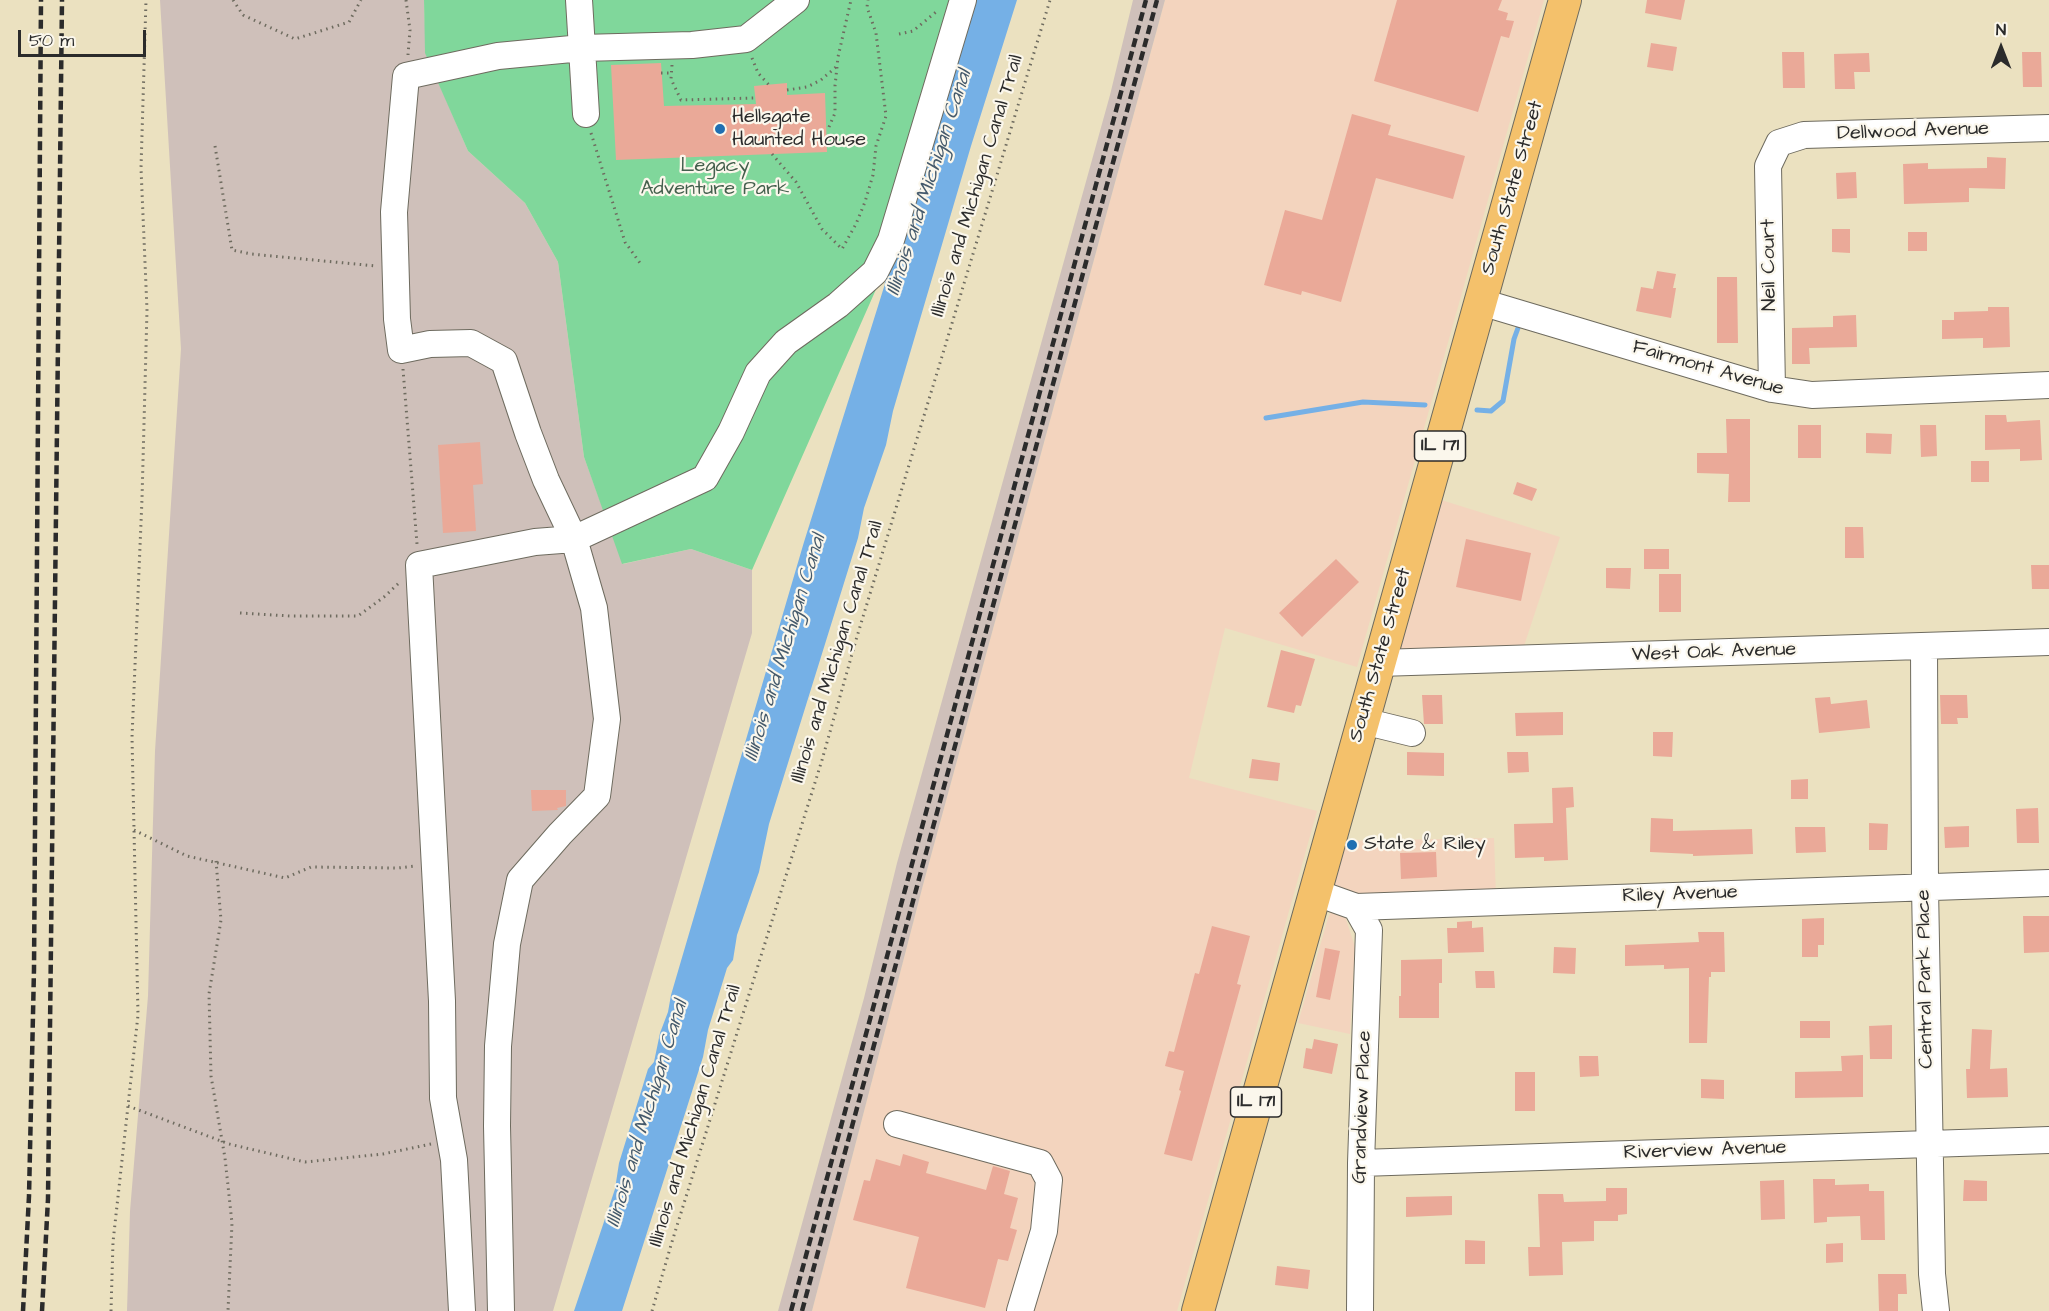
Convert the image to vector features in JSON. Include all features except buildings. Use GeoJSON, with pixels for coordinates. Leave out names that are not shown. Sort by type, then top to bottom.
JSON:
{"type":"FeatureCollection","features":[{"type":"Feature","properties":{"kind":"main road","name":"South State Street"},"geometry":{"type":"LineString","coordinates":[[1198,1311],[1565,0]]}},
{"type":"Feature","properties":{"kind":"street"},"geometry":{"type":"LineString","coordinates":[[579,0],[586,114]]}},
{"type":"Feature","properties":{"kind":"street"},"geometry":{"type":"LineString","coordinates":[[501,1311],[497,1126],[498,1046],[507,944],[520,880],[597,796],[607,719],[594,608],[574,539],[546,480],[504,361],[471,343],[430,344],[401,350],[397,319],[394,212],[406,76],[498,56],[582,48],[672,46],[746,39],[796,0]]}},
{"type":"Feature","properties":{"kind":"street"},"geometry":{"type":"LineString","coordinates":[[462,1311],[454,1160],[443,1098],[442,1001],[419,565],[535,542],[574,539],[705,478],[731,432],[758,373],[786,342],[838,305],[875,272],[894,230],[963,0]]}},
{"type":"Feature","properties":{"kind":"street","name":"Dellwood Avenue"},"geometry":{"type":"LineString","coordinates":[[1779,143],[1804,135],[2049,128]]}},
{"type":"Feature","properties":{"kind":"street","name":"Neil Court"},"geometry":{"type":"LineString","coordinates":[[1772,390],[1768,166],[1779,143]]}},
{"type":"Feature","properties":{"kind":"street","name":"Fairmont Avenue"},"geometry":{"type":"LineString","coordinates":[[1480,303],[1772,390],[1812,395],[2049,385]]}},
{"type":"Feature","properties":{"kind":"street","name":"West Oak Avenue"},"geometry":{"type":"LineString","coordinates":[[1379,663],[2049,642]]}},
{"type":"Feature","properties":{"kind":"street","name":"Central Park Place"},"geometry":{"type":"LineString","coordinates":[[1924,647],[1929,1144],[1932,1274],[1936,1311]]}},
{"type":"Feature","properties":{"kind":"street"},"geometry":{"type":"LineString","coordinates":[[1363,721],[1412,733]]}},
{"type":"Feature","properties":{"kind":"street","name":"Riley Avenue"},"geometry":{"type":"LineString","coordinates":[[1314,892],[1356,907],[2049,883]]}},
{"type":"Feature","properties":{"kind":"street","name":"Grandview Place"},"geometry":{"type":"LineString","coordinates":[[1356,907],[1369,930],[1361,1163],[1359,1311]]}},
{"type":"Feature","properties":{"kind":"street"},"geometry":{"type":"LineString","coordinates":[[897,1124],[1040,1163],[1049,1180],[1044,1231],[1020,1311]]}},
{"type":"Feature","properties":{"kind":"street","name":"Riverview Avenue"},"geometry":{"type":"LineString","coordinates":[[1361,1163],[2049,1140]]}},
{"type":"Feature","properties":{"kind":"path"},"geometry":{"type":"LineString","coordinates":[[111,1311],[113,1242],[138,1015],[132,737],[147,310],[141,168],[146,0]]}},
{"type":"Feature","properties":{"kind":"path"},"geometry":{"type":"LineString","coordinates":[[233,0],[243,15],[295,39],[349,22],[361,0]]}},
{"type":"Feature","properties":{"kind":"path"},"geometry":{"type":"LineString","coordinates":[[406,0],[410,30],[406,76]]}},
{"type":"Feature","properties":{"kind":"path"},"geometry":{"type":"LineString","coordinates":[[829,127],[834,113],[837,66],[851,0]]}},
{"type":"Feature","properties":{"kind":"path"},"geometry":{"type":"LineString","coordinates":[[772,154],[796,182],[822,229],[842,249],[856,224],[868,193],[873,175],[876,146],[886,116],[876,33],[867,7],[868,0]]}},
{"type":"Feature","properties":{"kind":"path","name":"Illinois and Michigan Canal Trail"},"geometry":{"type":"LineString","coordinates":[[652,1311],[822,760],[856,640],[1050,0]]}},
{"type":"Feature","properties":{"kind":"path"},"geometry":{"type":"LineString","coordinates":[[899,34],[913,30],[935,15],[939,8]]}},
{"type":"Feature","properties":{"kind":"path"},"geometry":{"type":"LineString","coordinates":[[746,39],[758,73],[769,85]]}},
{"type":"Feature","properties":{"kind":"path"},"geometry":{"type":"LineString","coordinates":[[672,46],[672,79],[681,100],[755,98]]}},
{"type":"Feature","properties":{"kind":"path"},"geometry":{"type":"LineString","coordinates":[[787,90],[807,87],[837,66]]}},
{"type":"Feature","properties":{"kind":"path"},"geometry":{"type":"LineString","coordinates":[[662,73],[672,73]]}},
{"type":"Feature","properties":{"kind":"path"},"geometry":{"type":"LineString","coordinates":[[748,99],[748,104]]}},
{"type":"Feature","properties":{"kind":"path"},"geometry":{"type":"LineString","coordinates":[[586,114],[625,242],[640,262]]}},
{"type":"Feature","properties":{"kind":"path"},"geometry":{"type":"LineString","coordinates":[[215,146],[232,249],[251,254],[396,268]]}},
{"type":"Feature","properties":{"kind":"path"},"geometry":{"type":"LineString","coordinates":[[240,613],[358,616],[384,597],[419,565],[409,423],[401,350]]}},
{"type":"Feature","properties":{"kind":"path"},"geometry":{"type":"LineString","coordinates":[[134,830],[187,856],[285,878],[311,867],[398,868],[435,864]]}},
{"type":"Feature","properties":{"kind":"path"},"geometry":{"type":"LineString","coordinates":[[216,861],[221,920],[209,994],[211,1076],[232,1223],[228,1311]]}},
{"type":"Feature","properties":{"kind":"path"},"geometry":{"type":"LineString","coordinates":[[128,1106],[222,1142],[305,1162],[383,1154],[450,1140]]}},
{"type":"Feature","properties":{"kind":"shaded area"},"geometry":{"type":"Polygon","coordinates":[[[160,0],[424,0],[426,53],[468,151],[525,203],[558,262],[584,457],[623,564],[691,549],[752,570],[752,633],[553,1311],[127,1311],[130,1211],[148,996],[155,751],[181,349],[160,0]]]}},
{"type":"Feature","properties":{"kind":"shaded area"},"geometry":{"type":"Polygon","coordinates":[[[1133,0],[1165,0],[923,885],[812,1311],[778,1311],[864,998],[897,863],[1110,95],[1133,0]]]}},
{"type":"Feature","properties":{"kind":"shaded area"},"geometry":{"type":"Polygon","coordinates":[[[1165,0],[1544,0],[1357,667],[1225,628],[1189,778],[1317,811],[1177,1311],[812,1311],[923,885],[1165,0]]]}},
{"type":"Feature","properties":{"kind":"shaded area"},"geometry":{"type":"Polygon","coordinates":[[[1438,499],[1560,537],[1521,655],[1391,658],[1438,499]]]}},
{"type":"Feature","properties":{"kind":"shaded area"},"geometry":{"type":"Polygon","coordinates":[[[1494,838],[1496,898],[1359,903],[1326,892],[1340,841],[1494,838]]]}},
{"type":"Feature","properties":{"kind":"shaded area"},"geometry":{"type":"Polygon","coordinates":[[[1343,910],[1355,947],[1350,1034],[1298,1023],[1328,918],[1331,912],[1343,910]]]}},
{"type":"Feature","properties":{"kind":"green space","name":"Legacy Adventure Park"},"geometry":{"type":"Polygon","coordinates":[[[424,0],[951,0],[881,278],[752,570],[691,549],[622,564],[584,457],[558,262],[525,203],[468,151],[425,53],[424,0]]]}},
{"type":"Feature","properties":{"kind":"water","name":"Illinois and Michigan Canal"},"geometry":{"type":"Polygon","coordinates":[[[967,0],[1017,0],[971,146],[893,411],[886,445],[864,508],[858,538],[769,824],[759,872],[737,935],[733,960],[727,968],[708,1030],[703,1057],[622,1311],[574,1311],[615,1189],[619,1163],[648,1069],[654,1062],[660,1033],[804,542],[884,287],[894,244],[967,0]]]}},
{"type":"Feature","properties":{"kind":"waterway"},"geometry":{"type":"LineString","coordinates":[[1477,410],[1491,411],[1503,401],[1518,328]]}},
{"type":"Feature","properties":{"kind":"waterway"},"geometry":{"type":"LineString","coordinates":[[1266,418],[1363,402],[1425,405]]}},
{"type":"Feature","properties":{"kind":"railway"},"geometry":{"type":"LineString","coordinates":[[23,1311],[29,1196],[34,969],[41,0]]}},
{"type":"Feature","properties":{"kind":"railway"},"geometry":{"type":"LineString","coordinates":[[42,1311],[48,1199],[62,0]]}},
{"type":"Feature","properties":{"kind":"railway"},"geometry":{"type":"LineString","coordinates":[[791,1311],[1146,0]]}},
{"type":"Feature","properties":{"kind":"railway"},"geometry":{"type":"LineString","coordinates":[[802,1311],[1157,0]]}},
{"type":"Feature","properties":{"kind":"place","name":"Hellsgate Haunted House"},"geometry":{"type":"Point","coordinates":[720,129]}},
{"type":"Feature","properties":{"kind":"place","name":"State & Riley"},"geometry":{"type":"Point","coordinates":[1352,845]}}]}
